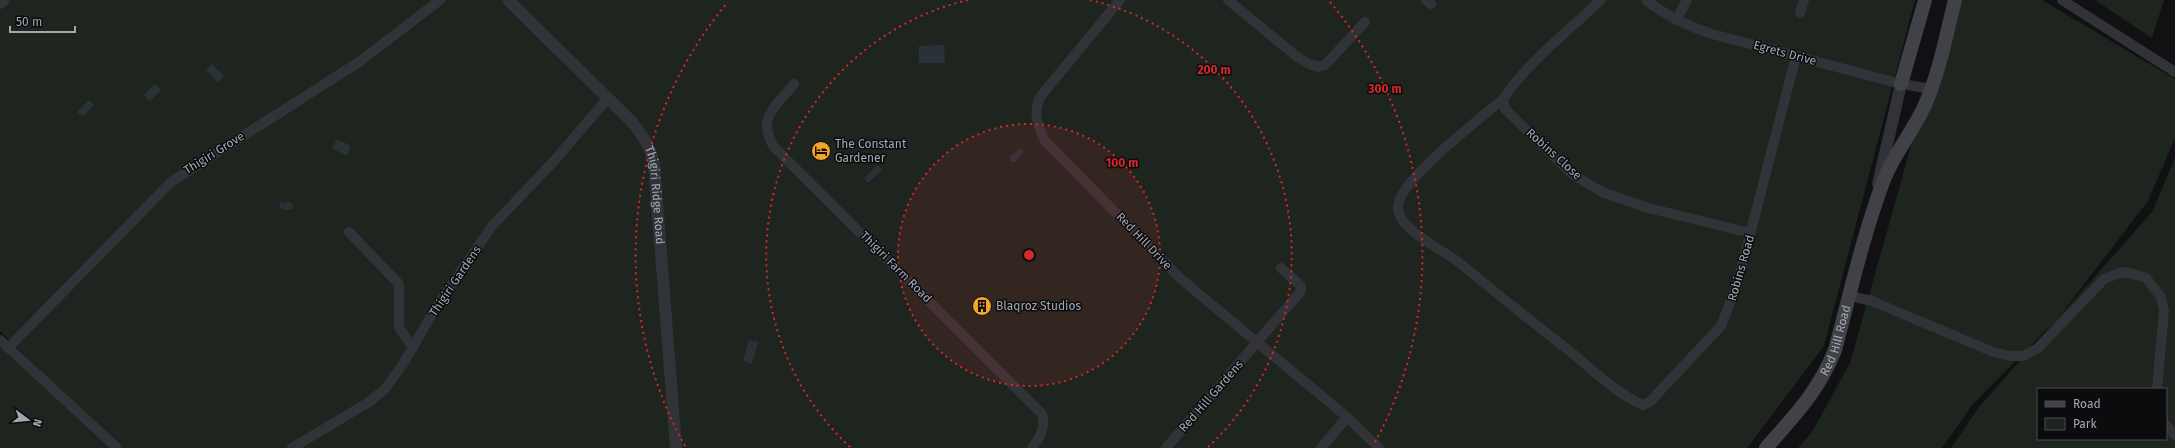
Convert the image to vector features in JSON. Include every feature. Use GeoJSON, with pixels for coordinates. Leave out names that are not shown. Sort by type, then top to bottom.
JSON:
{"type":"FeatureCollection","features":[{"type":"Feature","properties":{"kind":"main road","name":"Red Hill Road"},"geometry":{"type":"LineString","coordinates":[[1901,84],[1924,0]]}},
{"type":"Feature","properties":{"kind":"main road","name":"Red Hill Road"},"geometry":{"type":"LineString","coordinates":[[1766,448],[1798,413],[1821,381],[1835,350],[1872,215],[1890,165],[1932,89],[1955,0]]}},
{"type":"Feature","properties":{"kind":"street"},"geometry":{"type":"LineString","coordinates":[[0,4],[5,0]]}},
{"type":"Feature","properties":{"kind":"street","name":"Thigiri Grove"},"geometry":{"type":"LineString","coordinates":[[8,348],[171,182],[359,62],[440,0]]}},
{"type":"Feature","properties":{"kind":"street","name":"Thigiri Ridge Road"},"geometry":{"type":"LineString","coordinates":[[508,0],[608,98],[647,141],[654,163],[676,448]]}},
{"type":"Feature","properties":{"kind":"street","name":"Red Hill Drive"},"geometry":{"type":"LineString","coordinates":[[1120,0],[1040,97],[1035,114],[1038,127],[1045,141],[1181,279],[1346,417],[1379,448]]}},
{"type":"Feature","properties":{"kind":"street"},"geometry":{"type":"LineString","coordinates":[[1228,0],[1296,56],[1308,64],[1318,66],[1326,64],[1365,22]]}},
{"type":"Feature","properties":{"kind":"street"},"geometry":{"type":"LineString","coordinates":[[1503,99],[1526,71],[1601,0]]}},
{"type":"Feature","properties":{"kind":"street","name":"Egrets Drive"},"geometry":{"type":"LineString","coordinates":[[1646,0],[1663,13],[1676,20],[1712,34],[1901,84],[1932,89]]}},
{"type":"Feature","properties":{"kind":"street"},"geometry":{"type":"LineString","coordinates":[[1676,20],[1687,0]]}},
{"type":"Feature","properties":{"kind":"street"},"geometry":{"type":"LineString","coordinates":[[1800,13],[1804,0]]}},
{"type":"Feature","properties":{"kind":"street"},"geometry":{"type":"LineString","coordinates":[[2062,0],[2175,72]]}},
{"type":"Feature","properties":{"kind":"street","name":"Robins Road"},"geometry":{"type":"LineString","coordinates":[[1503,99],[1417,174],[1402,193],[1398,205],[1400,216],[1412,230],[1453,258],[1604,379],[1631,399],[1643,404],[1651,401],[1721,326],[1735,295],[1796,56]]}},
{"type":"Feature","properties":{"kind":"street","name":"Thigiri Farm Road"},"geometry":{"type":"LineString","coordinates":[[794,84],[768,118],[765,128],[768,138],[780,153],[1042,414],[1044,426],[1040,436],[1032,448]]}},
{"type":"Feature","properties":{"kind":"street","name":"Red Hill Road"},"geometry":{"type":"LineString","coordinates":[[1872,215],[1901,84]]}},
{"type":"Feature","properties":{"kind":"street","name":"Thigiri Gardens"},"geometry":{"type":"LineString","coordinates":[[292,448],[377,396],[403,364],[435,309],[492,226],[554,161],[608,98]]}},
{"type":"Feature","properties":{"kind":"street","name":"Robins Close"},"geometry":{"type":"LineString","coordinates":[[1503,99],[1505,109],[1572,174],[1602,192],[1648,208],[1751,233]]}},
{"type":"Feature","properties":{"kind":"street"},"geometry":{"type":"LineString","coordinates":[[349,232],[398,281],[399,328],[413,348]]}},
{"type":"Feature","properties":{"kind":"street","name":"Red Hill Gardens"},"geometry":{"type":"LineString","coordinates":[[1166,448],[1301,291],[1301,286],[1281,268]]}},
{"type":"Feature","properties":{"kind":"street"},"geometry":{"type":"LineString","coordinates":[[1850,296],[1872,301],[1993,352],[2010,356],[2024,356],[2038,348],[2104,279],[2122,272],[2133,274],[2146,278],[2161,297],[2164,311],[2156,388]]}},
{"type":"Feature","properties":{"kind":"street"},"geometry":{"type":"LineString","coordinates":[[0,340],[117,448]]}},
{"type":"Feature","properties":{"kind":"street"},"geometry":{"type":"LineString","coordinates":[[1320,448],[1346,417]]}},
{"type":"Feature","properties":{"kind":"street"},"geometry":{"type":"LineString","coordinates":[[2167,426],[2175,435]]}},
{"type":"Feature","properties":{"kind":"green space"},"geometry":{"type":"Polygon","coordinates":[[[0,0],[1915,0],[1824,346],[1747,448],[118,448],[0,331],[0,0]]]}},
{"type":"Feature","properties":{"kind":"green space"},"geometry":{"type":"Polygon","coordinates":[[[1952,0],[2042,0],[2175,79],[2175,138],[2148,201],[2059,317],[2152,212],[2175,158],[2175,448],[1951,448],[1979,407],[2055,321],[1973,404],[1942,448],[1798,448],[1812,432],[1850,363],[1952,0]]]}},
{"type":"Feature","properties":{"kind":"green space"},"geometry":{"type":"Polygon","coordinates":[[[2095,0],[2164,0],[2152,38],[2095,0]]]}},
{"type":"Feature","properties":{"kind":"green space"},"geometry":{"type":"Polygon","coordinates":[[[0,336],[111,448],[0,448],[0,336]]]}},
{"type":"Feature","properties":{"kind":"shaded area"},"geometry":{"type":"Polygon","coordinates":[[[944,45],[945,63],[919,63],[919,46],[944,45]]]}},
{"type":"Feature","properties":{"kind":"shaded area"},"geometry":{"type":"Polygon","coordinates":[[[212,64],[224,76],[218,83],[206,70],[212,64]]]}},
{"type":"Feature","properties":{"kind":"shaded area"},"geometry":{"type":"Polygon","coordinates":[[[155,84],[161,90],[150,101],[144,95],[155,84]]]}},
{"type":"Feature","properties":{"kind":"shaded area"},"geometry":{"type":"Polygon","coordinates":[[[88,100],[94,105],[83,117],[77,112],[88,100]]]}},
{"type":"Feature","properties":{"kind":"shaded area"},"geometry":{"type":"Polygon","coordinates":[[[337,139],[351,146],[347,156],[332,148],[337,139]]]}},
{"type":"Feature","properties":{"kind":"shaded area"},"geometry":{"type":"Polygon","coordinates":[[[1020,148],[1024,152],[1015,162],[1011,162],[1009,157],[1020,148]]]}},
{"type":"Feature","properties":{"kind":"shaded area"},"geometry":{"type":"Polygon","coordinates":[[[878,165],[882,170],[868,183],[864,178],[878,165]]]}},
{"type":"Feature","properties":{"kind":"shaded area"},"geometry":{"type":"Polygon","coordinates":[[[288,201],[293,204],[292,209],[286,210],[280,208],[280,202],[284,203],[288,201]]]}},
{"type":"Feature","properties":{"kind":"shaded area"},"geometry":{"type":"Polygon","coordinates":[[[749,340],[758,342],[752,364],[743,361],[749,340]]]}},
{"type":"Feature","properties":{"kind":"place","name":"The Constant Gardener"},"geometry":{"type":"Point","coordinates":[821,151]}},
{"type":"Feature","properties":{"kind":"place","name":"Blaqroz Studios"},"geometry":{"type":"Point","coordinates":[982,306]}}]}
